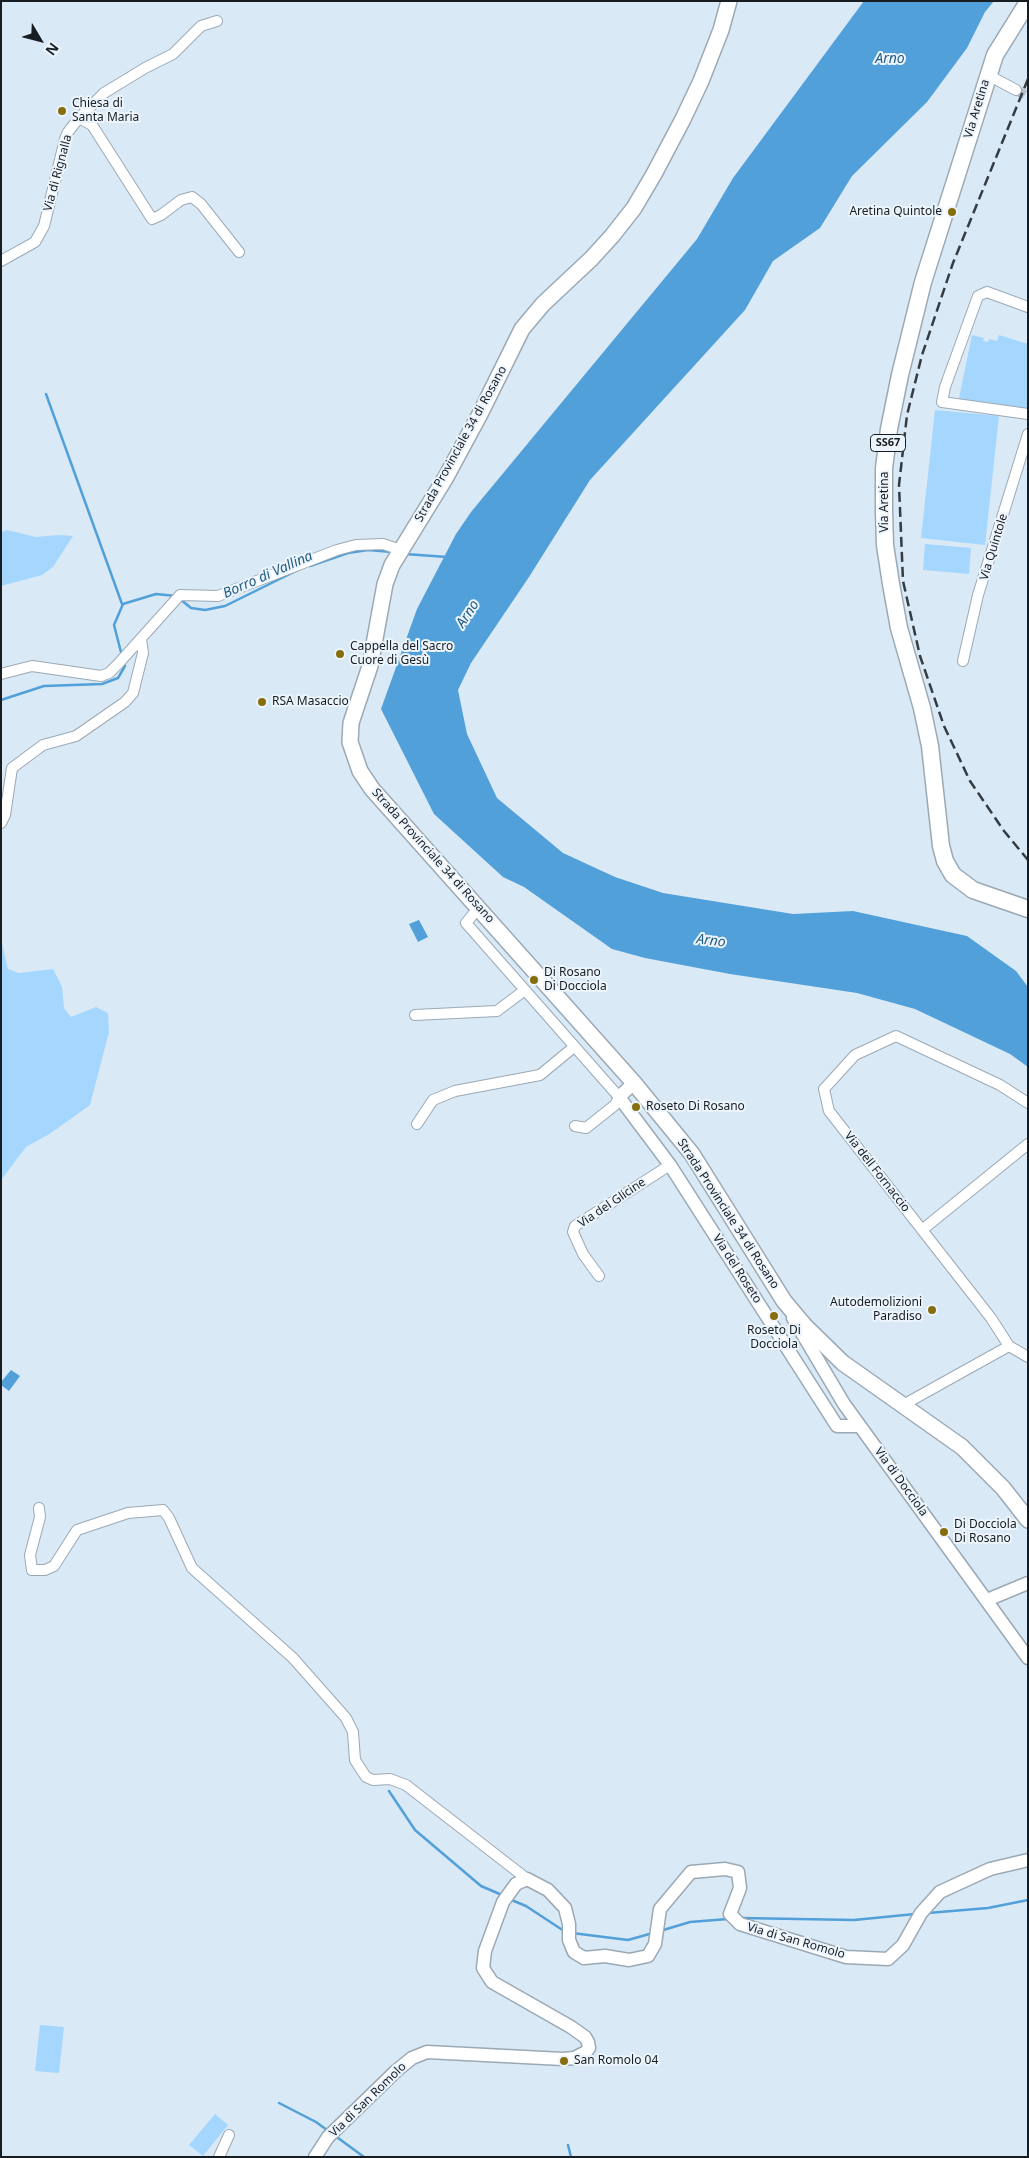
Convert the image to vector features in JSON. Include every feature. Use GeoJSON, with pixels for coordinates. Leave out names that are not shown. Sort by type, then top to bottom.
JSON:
{"type":"FeatureCollection","features":[{"type":"Feature","properties":{"kind":"main road","name":"Strada Provinciale 34 di Rosano"},"geometry":{"type":"LineString","coordinates":[[729,1],[721,30],[684,119],[634,208],[591,259],[543,304],[522,329],[446,477],[399,552],[385,584],[373,653],[366,682],[351,723],[350,742],[360,771],[372,789],[479,907],[634,1084],[692,1154],[784,1301],[805,1326],[842,1363],[962,1447],[1003,1488],[1028,1520]]}},
{"type":"Feature","properties":{"kind":"main road","name":"Via Aretina"},"geometry":{"type":"LineString","coordinates":[[1028,2],[1003,39],[988,75],[923,282],[900,375],[884,468],[885,545],[891,584],[899,628],[922,708],[930,746],[941,846],[945,861],[953,875],[973,890],[1028,909]]}},
{"type":"Feature","properties":{"kind":"street","name":"Via di Rignalla"},"geometry":{"type":"LineString","coordinates":[[1,261],[35,242],[44,226],[65,139],[79,118],[104,93],[145,68],[173,54],[201,26],[217,20]]}},
{"type":"Feature","properties":{"kind":"street"},"geometry":{"type":"LineString","coordinates":[[988,75],[1016,90]]}},
{"type":"Feature","properties":{"kind":"street"},"geometry":{"type":"LineString","coordinates":[[79,118],[92,125],[152,219],[161,215],[181,200],[192,197],[201,204],[239,252]]}},
{"type":"Feature","properties":{"kind":"street"},"geometry":{"type":"LineString","coordinates":[[1028,306],[987,292],[978,296],[945,388],[942,402],[1028,414]]}},
{"type":"Feature","properties":{"kind":"street","name":"Via Quintole"},"geometry":{"type":"LineString","coordinates":[[963,661],[978,595],[1028,434]]}},
{"type":"Feature","properties":{"kind":"street"},"geometry":{"type":"LineString","coordinates":[[1,674],[32,666],[101,676],[109,673],[118,664],[177,597],[218,596],[337,550],[356,545],[383,544],[399,552]]}},
{"type":"Feature","properties":{"kind":"street"},"geometry":{"type":"LineString","coordinates":[[1,823],[6,815],[12,768],[43,745],[76,736],[126,702],[133,693],[143,653],[141,639]]}},
{"type":"Feature","properties":{"kind":"street","name":"Via del Roseto"},"geometry":{"type":"LineString","coordinates":[[479,907],[466,923],[618,1097],[670,1165],[837,1426],[860,1426]]}},
{"type":"Feature","properties":{"kind":"street"},"geometry":{"type":"LineString","coordinates":[[415,1015],[497,1011],[525,990]]}},
{"type":"Feature","properties":{"kind":"street","name":"Via dell Fornaccio"},"geometry":{"type":"LineString","coordinates":[[1009,1346],[991,1318],[829,1111],[824,1088],[855,1055],[896,1036],[1000,1085],[1028,1103]]}},
{"type":"Feature","properties":{"kind":"street"},"geometry":{"type":"LineString","coordinates":[[417,1124],[433,1100],[455,1091],[540,1075],[574,1047]]}},
{"type":"Feature","properties":{"kind":"street"},"geometry":{"type":"LineString","coordinates":[[575,1126],[586,1128],[615,1105],[618,1097],[634,1084]]}},
{"type":"Feature","properties":{"kind":"street"},"geometry":{"type":"LineString","coordinates":[[922,1230],[1028,1144]]}},
{"type":"Feature","properties":{"kind":"street","name":"Via del Glicine"},"geometry":{"type":"LineString","coordinates":[[599,1276],[573,1232],[575,1226],[670,1165]]}},
{"type":"Feature","properties":{"kind":"street","name":"Via di Docciola"},"geometry":{"type":"LineString","coordinates":[[784,1301],[810,1348],[860,1426],[1028,1658]]}},
{"type":"Feature","properties":{"kind":"street"},"geometry":{"type":"LineString","coordinates":[[903,1405],[1009,1346],[1028,1357]]}},
{"type":"Feature","properties":{"kind":"street"},"geometry":{"type":"LineString","coordinates":[[39,1508],[40,1516],[30,1556],[32,1570],[45,1570],[54,1566],[77,1530],[128,1513],[163,1510],[169,1518],[192,1568],[292,1658],[346,1718],[353,1732],[355,1760],[366,1777],[373,1780],[390,1778],[406,1785],[527,1880]]}},
{"type":"Feature","properties":{"kind":"street"},"geometry":{"type":"LineString","coordinates":[[986,1600],[1028,1583]]}},
{"type":"Feature","properties":{"kind":"street","name":"Via di San Romolo"},"geometry":{"type":"LineString","coordinates":[[314,2157],[328,2137],[412,2058],[428,2052],[563,2059],[574,2058],[586,2052],[589,2048],[588,2042],[578,2032],[492,1982],[483,1968],[485,1951],[507,1897],[516,1884],[527,1880],[548,1890],[564,1908],[569,1924],[569,1940],[574,1952],[584,1958],[605,1956],[630,1960],[648,1956],[655,1944],[660,1910],[690,1872],[725,1868],[738,1872],[740,1888],[730,1914],[740,1924],[846,1956],[888,1959],[903,1945],[922,1913],[940,1892],[990,1869],[1028,1860]]}},
{"type":"Feature","properties":{"kind":"street"},"geometry":{"type":"LineString","coordinates":[[219,2157],[229,2135]]}},
{"type":"Feature","properties":{"kind":"shaded area"},"geometry":{"type":"Polygon","coordinates":[[[972,335],[984,338],[983,341],[988,342],[989,339],[997,341],[999,335],[1028,344],[1028,412],[958,403],[972,335]]]}},
{"type":"Feature","properties":{"kind":"shaded area"},"geometry":{"type":"Polygon","coordinates":[[[935,410],[999,416],[985,545],[921,538],[935,410]]]}},
{"type":"Feature","properties":{"kind":"shaded area"},"geometry":{"type":"Polygon","coordinates":[[[7,530],[36,537],[73,536],[53,567],[42,575],[1,586],[1,532],[7,530]]]}},
{"type":"Feature","properties":{"kind":"shaded area"},"geometry":{"type":"Polygon","coordinates":[[[925,544],[971,548],[969,574],[923,570],[925,544]]]}},
{"type":"Feature","properties":{"kind":"shaded area"},"geometry":{"type":"Polygon","coordinates":[[[1,939],[8,969],[19,973],[53,969],[62,987],[64,1008],[71,1017],[96,1007],[108,1013],[109,1032],[90,1105],[51,1133],[26,1147],[1,1180],[1,939]]]}},
{"type":"Feature","properties":{"kind":"shaded area"},"geometry":{"type":"Polygon","coordinates":[[[40,2025],[64,2027],[59,2073],[35,2071],[40,2025]]]}},
{"type":"Feature","properties":{"kind":"shaded area"},"geometry":{"type":"Polygon","coordinates":[[[215,2114],[228,2125],[203,2156],[189,2145],[215,2114]]]}},
{"type":"Feature","properties":{"kind":"water","name":"Arno"},"geometry":{"type":"Polygon","coordinates":[[[864,1],[994,1],[985,12],[967,48],[927,102],[852,176],[820,228],[773,261],[745,310],[590,480],[529,577],[471,663],[458,690],[467,734],[497,798],[563,853],[615,877],[663,893],[793,914],[853,911],[967,936],[1016,971],[1028,987],[1028,1067],[1010,1054],[915,1009],[857,993],[730,974],[645,958],[612,949],[524,887],[503,877],[434,814],[381,709],[417,609],[456,534],[471,512],[697,239],[733,178],[864,1]]]}},
{"type":"Feature","properties":{"kind":"water"},"geometry":{"type":"Polygon","coordinates":[[[419,920],[428,937],[418,942],[409,924],[419,920]]]}},
{"type":"Feature","properties":{"kind":"water"},"geometry":{"type":"Polygon","coordinates":[[[11,1370],[20,1376],[9,1391],[1,1385],[1,1382],[11,1370]]]}},
{"type":"Feature","properties":{"kind":"waterway"},"geometry":{"type":"LineString","coordinates":[[46,394],[122,604]]}},
{"type":"Feature","properties":{"kind":"waterway","name":"Borro di Vallina"},"geometry":{"type":"LineString","coordinates":[[310,566],[348,553],[368,550],[392,552]]}},
{"type":"Feature","properties":{"kind":"waterway","name":"Borro di Vallina"},"geometry":{"type":"LineString","coordinates":[[405,554],[447,557]]}},
{"type":"Feature","properties":{"kind":"waterway","name":"Borro di Vallina"},"geometry":{"type":"LineString","coordinates":[[180,599],[191,608],[205,610],[225,606],[300,569]]}},
{"type":"Feature","properties":{"kind":"waterway","name":"Borro di Vallina"},"geometry":{"type":"LineString","coordinates":[[122,656],[114,625],[123,604],[156,594],[176,596]]}},
{"type":"Feature","properties":{"kind":"waterway","name":"Borro di Vallina"},"geometry":{"type":"LineString","coordinates":[[1,700],[44,686],[102,684],[118,678],[125,666],[123,661]]}},
{"type":"Feature","properties":{"kind":"waterway"},"geometry":{"type":"LineString","coordinates":[[389,1791],[415,1830],[481,1886],[502,1895]]}},
{"type":"Feature","properties":{"kind":"waterway"},"geometry":{"type":"LineString","coordinates":[[509,1899],[526,1906],[564,1931]]}},
{"type":"Feature","properties":{"kind":"waterway"},"geometry":{"type":"LineString","coordinates":[[928,1913],[988,1908],[1028,1900]]}},
{"type":"Feature","properties":{"kind":"waterway"},"geometry":{"type":"LineString","coordinates":[[741,1918],[854,1920],[915,1914]]}},
{"type":"Feature","properties":{"kind":"waterway"},"geometry":{"type":"LineString","coordinates":[[660,1931],[690,1922],[728,1919]]}},
{"type":"Feature","properties":{"kind":"waterway"},"geometry":{"type":"LineString","coordinates":[[572,1933],[628,1940],[653,1933]]}},
{"type":"Feature","properties":{"kind":"waterway"},"geometry":{"type":"LineString","coordinates":[[279,2103],[316,2122],[327,2130]]}},
{"type":"Feature","properties":{"kind":"waterway"},"geometry":{"type":"LineString","coordinates":[[334,2135],[364,2157]]}},
{"type":"Feature","properties":{"kind":"waterway"},"geometry":{"type":"LineString","coordinates":[[568,2145],[571,2157]]}},
{"type":"Feature","properties":{"kind":"tunnel"},"geometry":{"type":"LineString","coordinates":[[1016,90],[1028,97]]}},
{"type":"Feature","properties":{"kind":"railway"},"geometry":{"type":"LineString","coordinates":[[1028,79],[953,263],[922,355],[907,415],[899,485],[903,581],[920,656],[944,726],[970,781],[1004,831],[1028,860]]}},
{"type":"Feature","properties":{"kind":"place","name":"Chiesa di Santa Maria"},"geometry":{"type":"Point","coordinates":[62,111]}},
{"type":"Feature","properties":{"kind":"place","name":"Aretina Quintole"},"geometry":{"type":"Point","coordinates":[952,212]}},
{"type":"Feature","properties":{"kind":"place","name":"Cappella del Sacro Cuore di Gesù"},"geometry":{"type":"Point","coordinates":[340,654]}},
{"type":"Feature","properties":{"kind":"place","name":"RSA Masaccio"},"geometry":{"type":"Point","coordinates":[262,702]}},
{"type":"Feature","properties":{"kind":"place","name":"Di Rosano Di Docciola"},"geometry":{"type":"Point","coordinates":[534,980]}},
{"type":"Feature","properties":{"kind":"place","name":"Roseto Di Rosano"},"geometry":{"type":"Point","coordinates":[636,1107]}},
{"type":"Feature","properties":{"kind":"place","name":"Autodemolizioni Paradiso"},"geometry":{"type":"Point","coordinates":[932,1310]}},
{"type":"Feature","properties":{"kind":"place","name":"Roseto Di Docciola"},"geometry":{"type":"Point","coordinates":[774,1316]}},
{"type":"Feature","properties":{"kind":"place","name":"Di Docciola Di Rosano"},"geometry":{"type":"Point","coordinates":[944,1532]}},
{"type":"Feature","properties":{"kind":"place","name":"San Romolo 04"},"geometry":{"type":"Point","coordinates":[564,2061]}}]}
